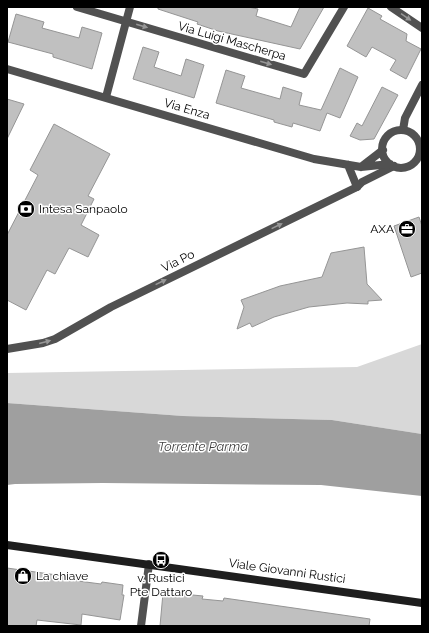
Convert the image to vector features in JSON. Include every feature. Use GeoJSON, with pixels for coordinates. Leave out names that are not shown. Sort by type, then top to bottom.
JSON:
{"type":"FeatureCollection","features":[{"type":"Feature","properties":{"kind":"main road","name":"Viale Giovanni Rustici"},"geometry":{"type":"LineString","coordinates":[[7,545],[422,602]]}},
{"type":"Feature","properties":{"kind":"street","name":"Via Luigi Mascherpa"},"geometry":{"type":"LineString","coordinates":[[77,7],[304,74],[344,7]]}},
{"type":"Feature","properties":{"kind":"street"},"geometry":{"type":"LineString","coordinates":[[106,98],[130,7]]}},
{"type":"Feature","properties":{"kind":"street"},"geometry":{"type":"LineString","coordinates":[[391,7],[422,28]]}},
{"type":"Feature","properties":{"kind":"street","name":"Via Enza"},"geometry":{"type":"LineString","coordinates":[[7,70],[314,159],[361,167]]}},
{"type":"Feature","properties":{"kind":"street"},"geometry":{"type":"LineString","coordinates":[[392,165],[384,155],[384,143],[391,133],[403,130],[405,118],[422,85]]}},
{"type":"Feature","properties":{"kind":"street","name":"Via Po"},"geometry":{"type":"LineString","coordinates":[[361,167],[392,165],[404,168],[410,166],[421,153],[420,141],[410,132],[403,130]]}},
{"type":"Feature","properties":{"kind":"street"},"geometry":{"type":"LineString","coordinates":[[361,167],[383,150]]}},
{"type":"Feature","properties":{"kind":"street"},"geometry":{"type":"LineString","coordinates":[[348,165],[357,187]]}},
{"type":"Feature","properties":{"kind":"street","name":"Via Po"},"geometry":{"type":"LineString","coordinates":[[7,349],[43,343],[55,339],[111,307],[357,187],[362,182],[392,165]]}},
{"type":"Feature","properties":{"kind":"street"},"geometry":{"type":"LineString","coordinates":[[141,626],[149,564]]}},
{"type":"Feature","properties":{"kind":"shaded area"},"geometry":{"type":"Polygon","coordinates":[[[422,344],[422,434],[332,420],[183,416],[7,403],[7,373],[357,367],[422,344]]]}},
{"type":"Feature","properties":{"kind":"water","name":"Torrente Parma"},"geometry":{"type":"Polygon","coordinates":[[[7,403],[183,416],[332,420],[422,434],[422,496],[321,485],[103,483],[7,485],[7,403]]]}},
{"type":"Feature","properties":{"kind":"building"},"geometry":{"type":"Polygon","coordinates":[[[158,7],[248,7],[258,9],[256,16],[291,27],[300,7],[324,7],[300,49],[218,31],[197,24],[198,22],[158,9],[158,7]]]}},
{"type":"Feature","properties":{"kind":"building"},"geometry":{"type":"Polygon","coordinates":[[[368,8],[382,16],[380,19],[407,34],[406,41],[421,49],[406,79],[390,70],[396,60],[372,47],[366,57],[347,46],[368,8]]]}},
{"type":"Feature","properties":{"kind":"building"},"geometry":{"type":"Polygon","coordinates":[[[16,14],[44,22],[42,28],[79,38],[82,27],[102,33],[92,69],[53,57],[53,54],[8,42],[16,14]]]}},
{"type":"Feature","properties":{"kind":"building"},"geometry":{"type":"Polygon","coordinates":[[[143,47],[159,52],[154,67],[181,76],[186,59],[204,65],[194,98],[133,79],[143,47]]]}},
{"type":"Feature","properties":{"kind":"building"},"geometry":{"type":"Polygon","coordinates":[[[340,68],[358,77],[340,118],[327,113],[320,131],[293,123],[292,127],[274,122],[274,120],[216,103],[226,70],[245,76],[241,88],[280,99],[283,87],[302,93],[299,105],[321,110],[340,68]]]}},
{"type":"Feature","properties":{"kind":"building"},"geometry":{"type":"Polygon","coordinates":[[[382,87],[398,95],[374,139],[360,140],[350,136],[357,123],[362,126],[382,87]]]}},
{"type":"Feature","properties":{"kind":"building"},"geometry":{"type":"Polygon","coordinates":[[[7,99],[24,104],[7,139],[7,99]]]}},
{"type":"Feature","properties":{"kind":"building"},"geometry":{"type":"Polygon","coordinates":[[[54,124],[110,154],[88,196],[94,199],[81,225],[99,235],[88,257],[69,248],[55,274],[47,270],[26,310],[7,300],[7,235],[38,175],[30,170],[54,124]]]}},
{"type":"Feature","properties":{"kind":"building"},"geometry":{"type":"Polygon","coordinates":[[[419,217],[422,226],[422,273],[411,277],[394,226],[419,217]]]}},
{"type":"Feature","properties":{"kind":"building"},"geometry":{"type":"Polygon","coordinates":[[[364,247],[367,284],[382,300],[368,301],[368,304],[347,303],[309,307],[274,317],[252,327],[250,323],[237,329],[244,307],[241,300],[280,286],[322,277],[331,253],[364,247]]]}},
{"type":"Feature","properties":{"kind":"building"},"geometry":{"type":"Polygon","coordinates":[[[7,568],[78,578],[78,581],[123,585],[122,595],[124,595],[120,620],[82,614],[81,625],[37,620],[36,626],[7,626],[7,568]]]}},
{"type":"Feature","properties":{"kind":"building"},"geometry":{"type":"Polygon","coordinates":[[[163,593],[172,595],[172,593],[203,596],[202,599],[223,601],[224,598],[370,619],[369,626],[160,626],[163,593]]]}},
{"type":"Feature","properties":{"kind":"place","name":"Intesa Sanpaolo"},"geometry":{"type":"Point","coordinates":[26,209]}},
{"type":"Feature","properties":{"kind":"place","name":"AXA"},"geometry":{"type":"Point","coordinates":[407,229]}},
{"type":"Feature","properties":{"kind":"place","name":"v. Rustici Pte Dattaro"},"geometry":{"type":"Point","coordinates":[161,560]}},
{"type":"Feature","properties":{"kind":"place","name":"La chiave"},"geometry":{"type":"Point","coordinates":[23,576]}}]}
